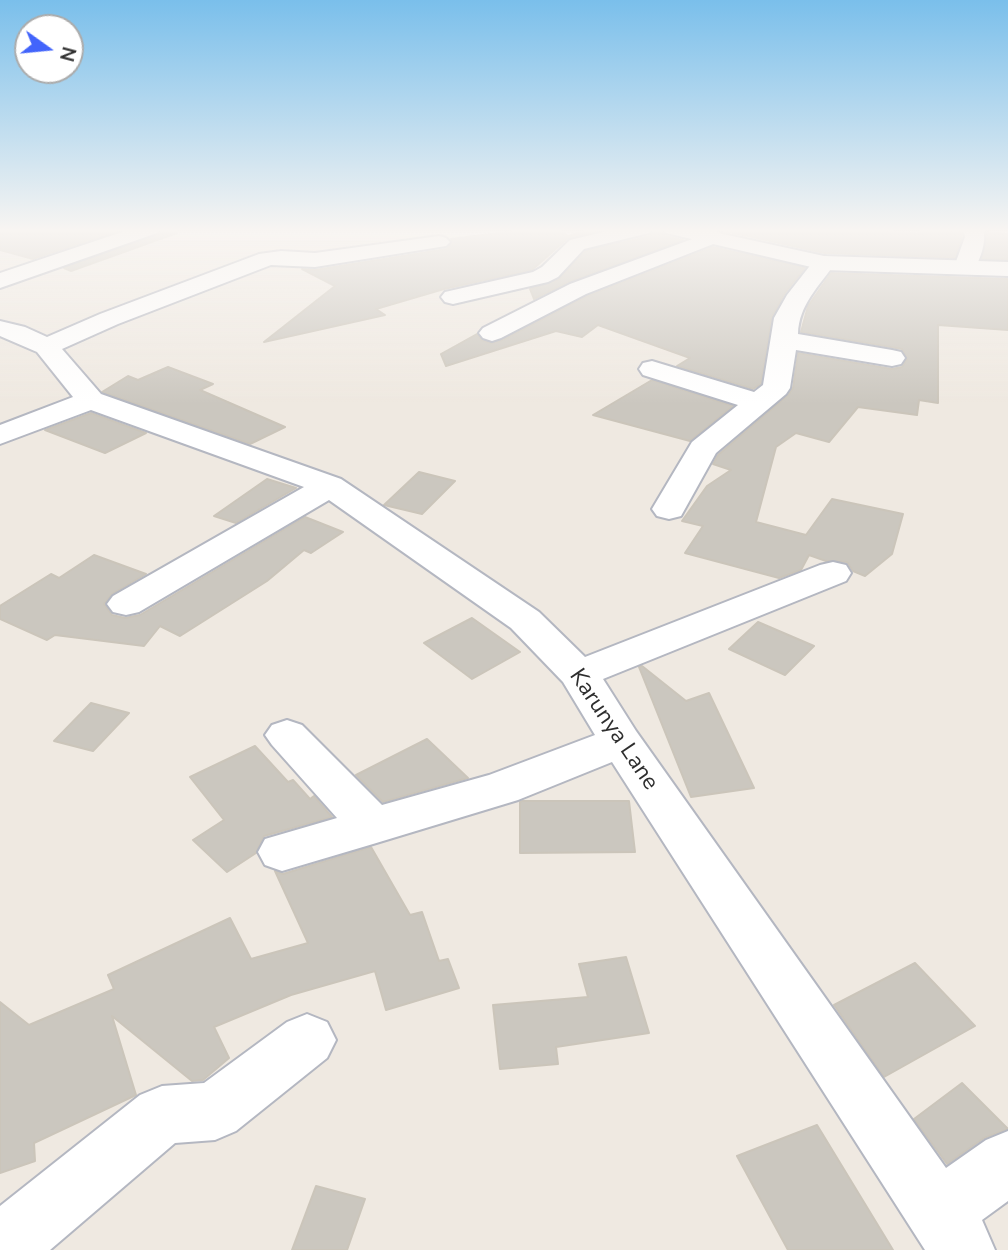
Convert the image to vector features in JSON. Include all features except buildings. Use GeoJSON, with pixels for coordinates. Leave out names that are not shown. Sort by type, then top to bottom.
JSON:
{"type":"FeatureCollection","features":[{"type":"Feature","properties":{"kind":"street"},"geometry":{"type":"LineString","coordinates":[[46,347],[109,319],[192,287]]}},
{"type":"Feature","properties":{"kind":"street"},"geometry":{"type":"LineString","coordinates":[[453,297],[497,287]]}},
{"type":"Feature","properties":{"kind":"street"},"geometry":{"type":"LineString","coordinates":[[492,333],[582,287]]}},
{"type":"Feature","properties":{"kind":"street"},"geometry":{"type":"LineString","coordinates":[[669,509],[703,448],[776,388],[785,340],[786,318],[805,287]]}},
{"type":"Feature","properties":{"kind":"street","name":"Karunya Lane"},"geometry":{"type":"LineString","coordinates":[[0,328],[16,332],[46,347],[91,400],[331,486],[525,620],[579,674],[621,742],[950,1231]]}},
{"type":"Feature","properties":{"kind":"street"},"geometry":{"type":"LineString","coordinates":[[785,340],[892,358]]}},
{"type":"Feature","properties":{"kind":"street"},"geometry":{"type":"LineString","coordinates":[[652,369],[719,392],[760,402]]}},
{"type":"Feature","properties":{"kind":"street"},"geometry":{"type":"LineString","coordinates":[[0,435],[91,400]]}},
{"type":"Feature","properties":{"kind":"street"},"geometry":{"type":"LineString","coordinates":[[125,604],[331,486]]}},
{"type":"Feature","properties":{"kind":"street"},"geometry":{"type":"LineString","coordinates":[[579,674],[833,573]]}},
{"type":"Feature","properties":{"kind":"street"},"geometry":{"type":"LineString","coordinates":[[287,735],[373,826]]}},
{"type":"Feature","properties":{"kind":"street"},"geometry":{"type":"LineString","coordinates":[[282,852],[502,789],[621,742]]}},
{"type":"Feature","properties":{"kind":"street"},"geometry":{"type":"LineString","coordinates":[[0,1249],[162,1115],[215,1111],[307,1040]]}},
{"type":"Feature","properties":{"kind":"street"},"geometry":{"type":"LineString","coordinates":[[950,1231],[1008,1161]]}}]}
